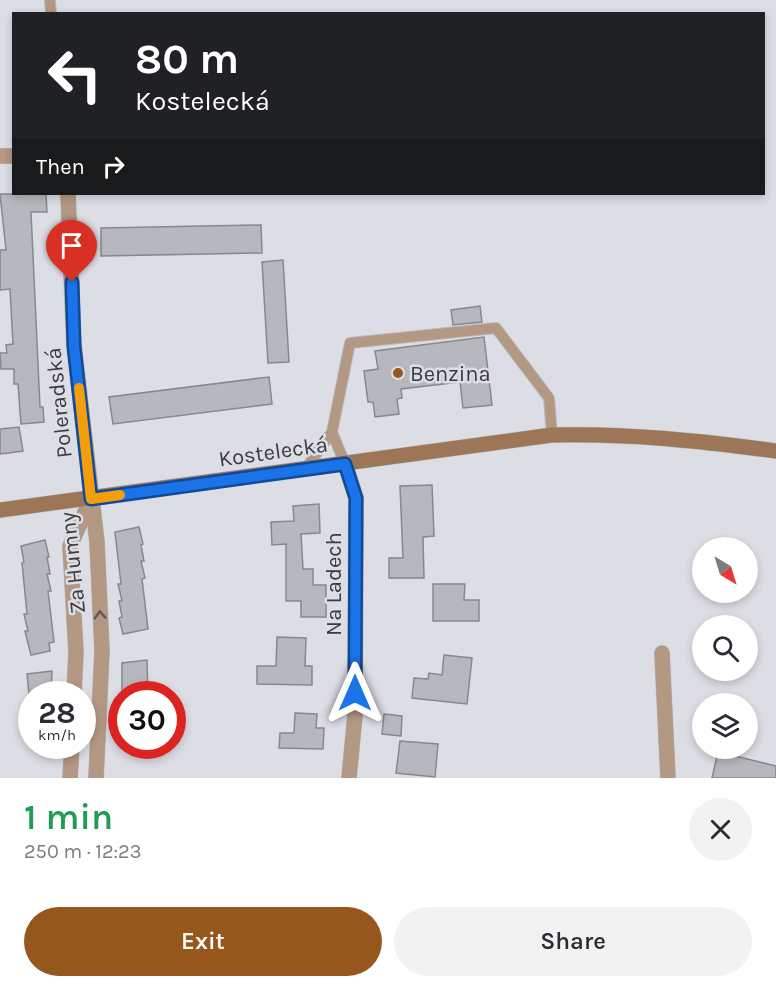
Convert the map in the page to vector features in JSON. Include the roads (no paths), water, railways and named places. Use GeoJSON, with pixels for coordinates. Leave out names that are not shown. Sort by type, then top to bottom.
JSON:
{"type":"FeatureCollection","features":[{"type":"Feature","properties":{"kind":"main road","name":"Kostelecká"},"geometry":{"type":"LineString","coordinates":[[0,510],[304,471],[552,435],[626,434],[776,452]]}},
{"type":"Feature","properties":{"kind":"street","name":"Poleradská"},"geometry":{"type":"LineString","coordinates":[[68,195],[74,346],[91,499]]}},
{"type":"Feature","properties":{"kind":"street","name":"Na Ladech"},"geometry":{"type":"LineString","coordinates":[[345,464],[356,498],[355,715],[349,778]]}},
{"type":"Feature","properties":{"kind":"street","name":"Za Humny"},"geometry":{"type":"LineString","coordinates":[[91,499],[97,542],[102,651],[97,773]]}},
{"type":"Feature","properties":{"kind":"street","name":"Za Humny"},"geometry":{"type":"LineString","coordinates":[[75,681],[76,652],[70,546],[91,499]]}},
{"type":"Feature","properties":{"kind":"street"},"geometry":{"type":"LineString","coordinates":[[76,652],[102,651]]}},
{"type":"Feature","properties":{"kind":"street"},"geometry":{"type":"LineString","coordinates":[[662,653],[668,778]]}},
{"type":"Feature","properties":{"kind":"street"},"geometry":{"type":"LineString","coordinates":[[71,771],[97,773]]}},
{"type":"Feature","properties":{"kind":"lane"},"geometry":{"type":"LineString","coordinates":[[304,471],[332,432],[350,343],[496,328],[549,398],[552,435]]}},
{"type":"Feature","properties":{"kind":"lane"},"geometry":{"type":"LineString","coordinates":[[332,432],[345,464]]}},
{"type":"Feature","properties":{"kind":"place","name":"Benzina"},"geometry":{"type":"Point","coordinates":[398,373]}}]}
